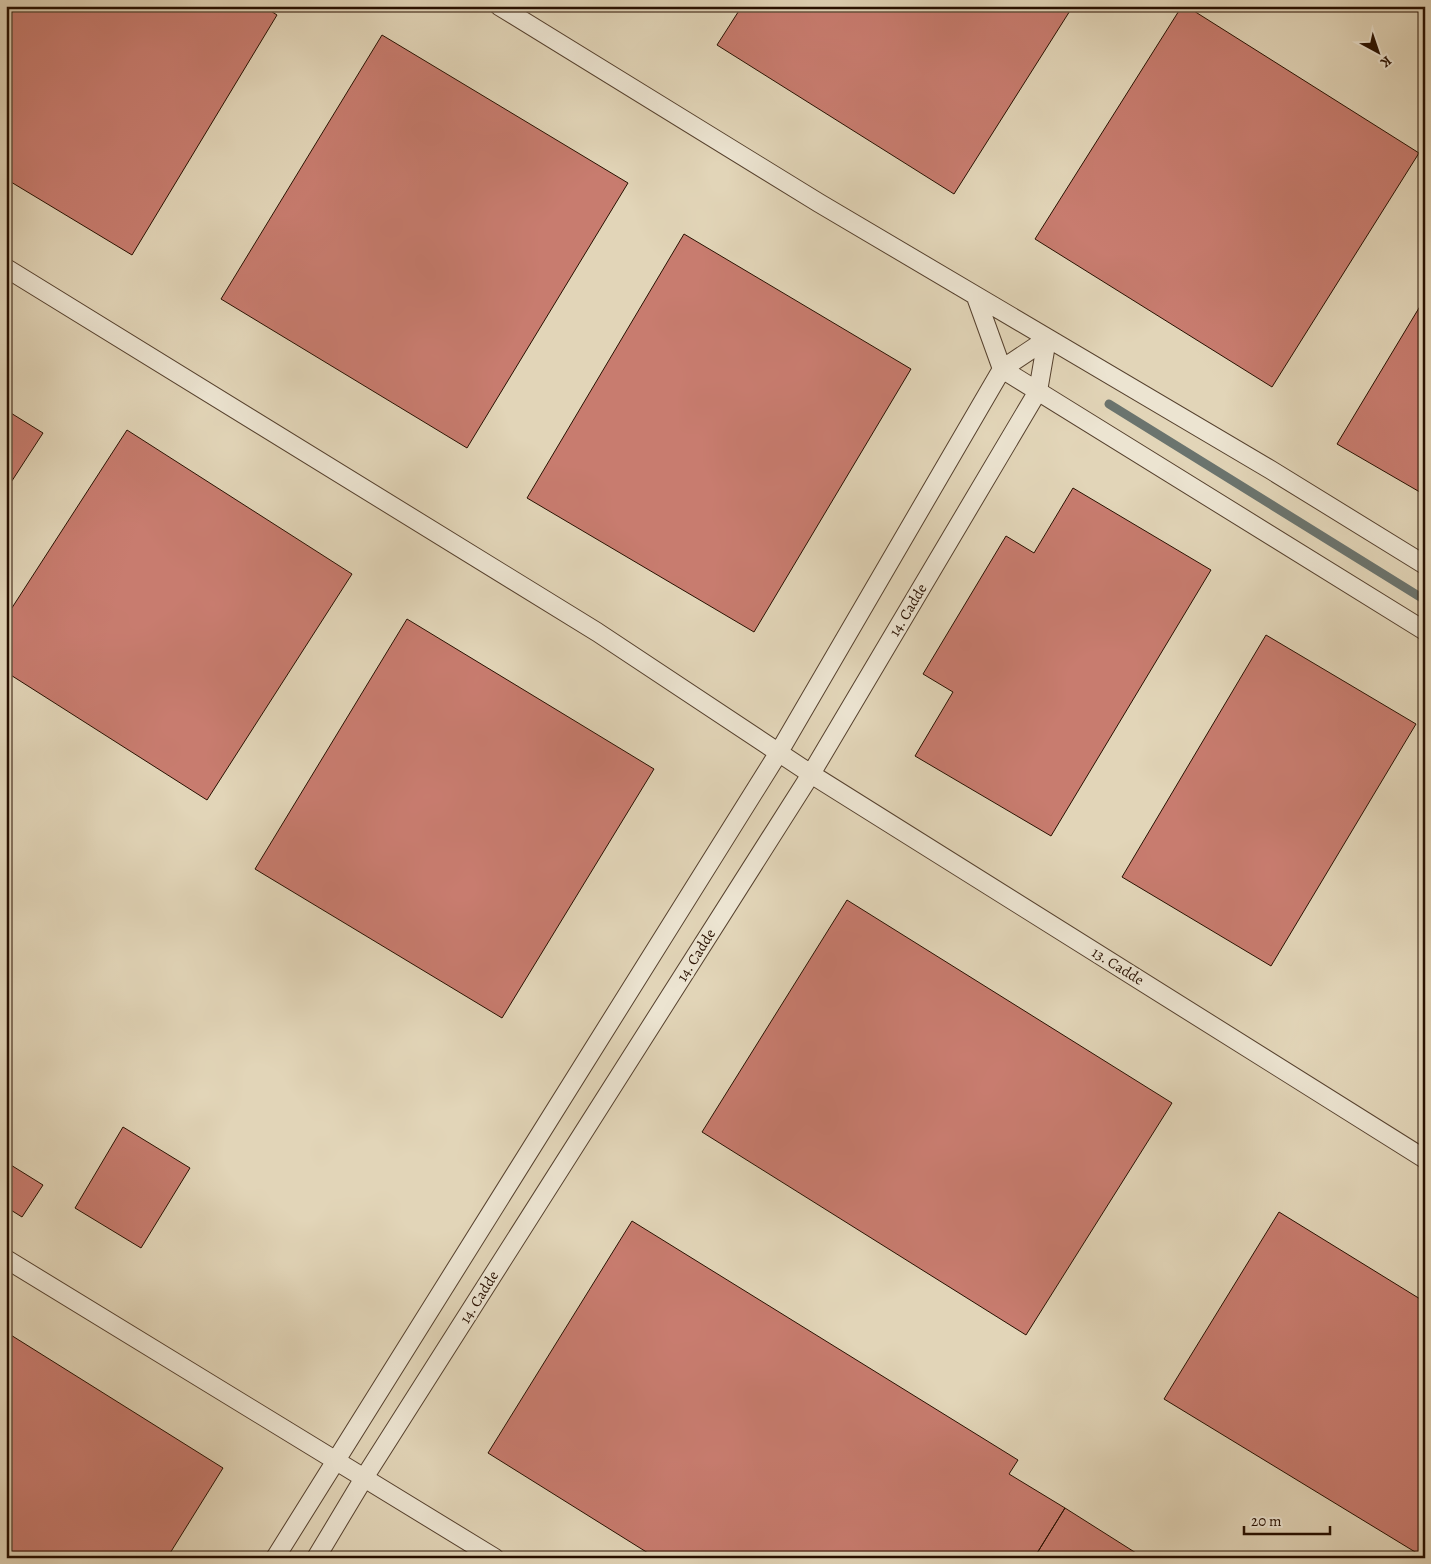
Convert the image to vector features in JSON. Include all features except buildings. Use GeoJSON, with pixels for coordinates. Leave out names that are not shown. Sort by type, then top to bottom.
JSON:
{"type":"FeatureCollection","features":[{"type":"Feature","properties":{"kind":"lane"},"geometry":{"type":"LineString","coordinates":[[499,6],[976,297],[1271,470],[1425,565]]}},
{"type":"Feature","properties":{"kind":"lane","name":"13. Cadde"},"geometry":{"type":"LineString","coordinates":[[6,268],[597,632],[811,774],[1425,1159]]}},
{"type":"Feature","properties":{"kind":"lane"},"geometry":{"type":"LineString","coordinates":[[976,297],[1002,369],[1425,631]]}},
{"type":"Feature","properties":{"kind":"lane"},"geometry":{"type":"LineString","coordinates":[[275,1558],[779,752],[1002,369],[1047,338]]}},
{"type":"Feature","properties":{"kind":"lane","name":"14. Cadde"},"geometry":{"type":"LineString","coordinates":[[316,1558],[364,1478],[811,774],[1038,391],[1047,338]]}},
{"type":"Feature","properties":{"kind":"lane"},"geometry":{"type":"LineString","coordinates":[[6,1259],[495,1558]]}},
{"type":"Feature","properties":{"kind":"waterway"},"geometry":{"type":"LineString","coordinates":[[1109,404],[1425,600]]}}]}
